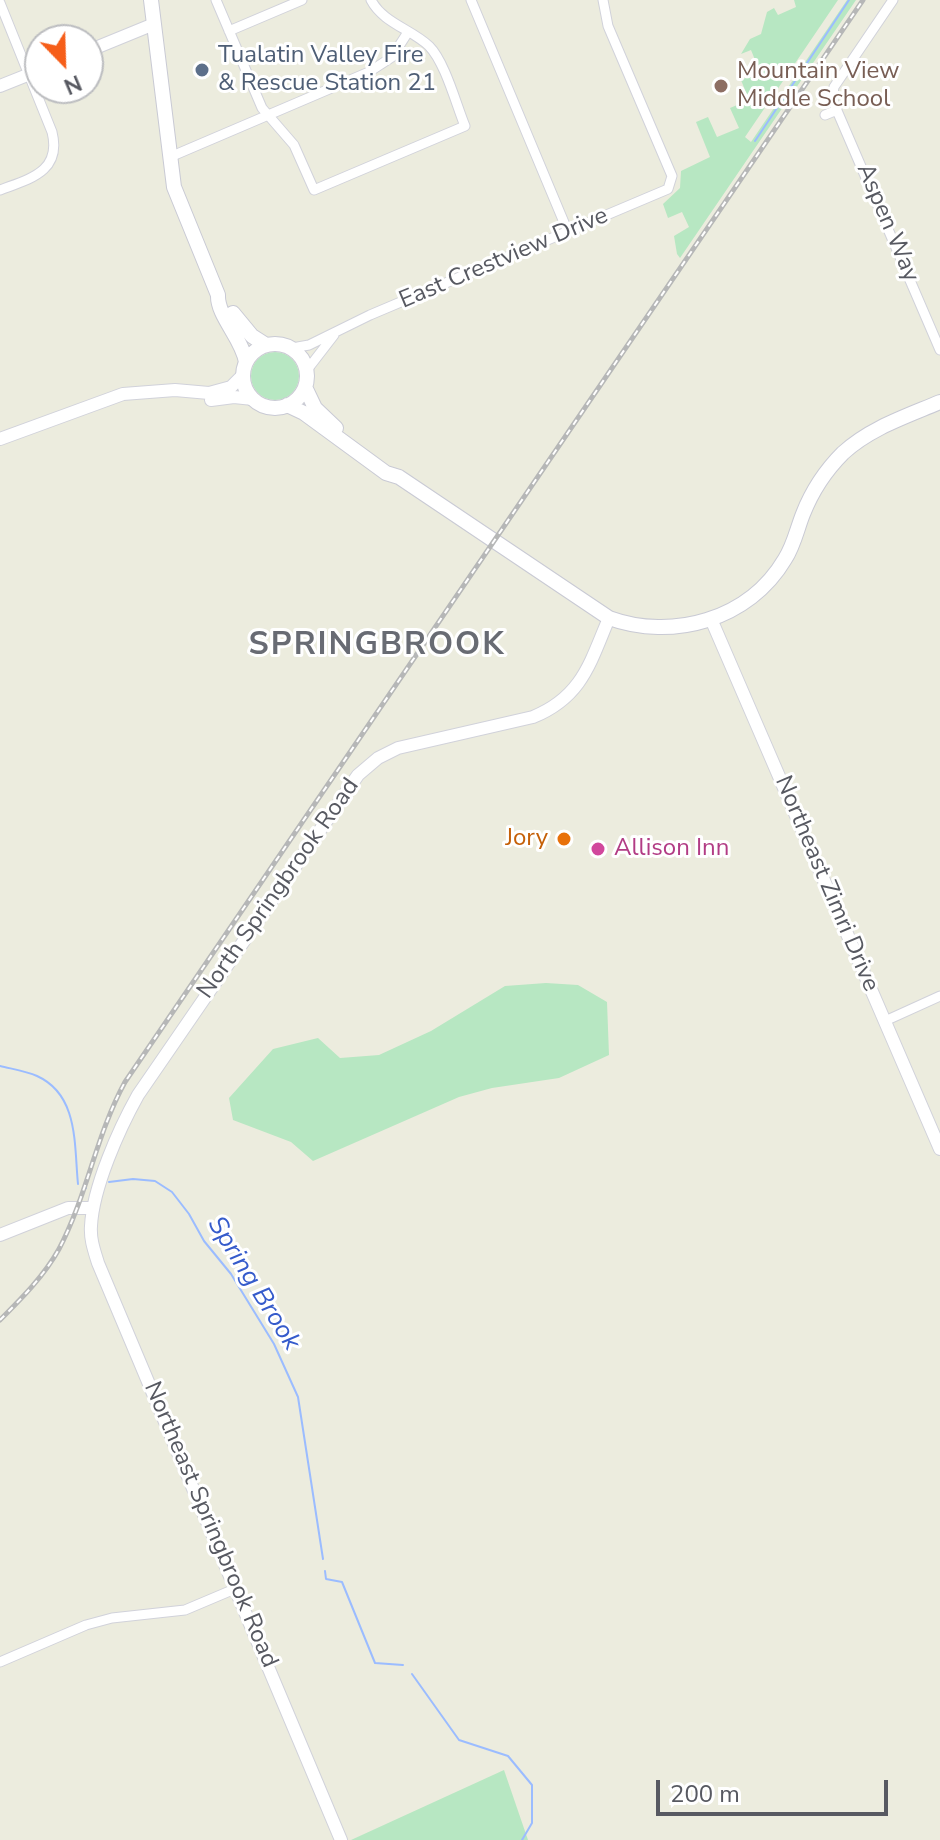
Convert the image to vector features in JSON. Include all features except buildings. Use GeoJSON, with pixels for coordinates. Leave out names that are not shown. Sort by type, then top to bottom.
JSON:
{"type":"FeatureCollection","features":[{"type":"Feature","properties":{"kind":"main road"},"geometry":{"type":"LineString","coordinates":[[151,0],[177,199],[218,295],[218,303],[242,344],[245,368],[248,392],[253,399],[271,407],[296,401],[305,387],[307,370],[302,358],[292,348],[280,344],[266,345],[252,354],[245,368]]}},
{"type":"Feature","properties":{"kind":"main road"},"geometry":{"type":"LineString","coordinates":[[218,295],[252,336],[266,345]]}},
{"type":"Feature","properties":{"kind":"main road"},"geometry":{"type":"LineString","coordinates":[[305,387],[315,408],[325,419],[391,466],[399,477]]}},
{"type":"Feature","properties":{"kind":"main road"},"geometry":{"type":"LineString","coordinates":[[287,405],[304,413],[386,473],[399,477],[609,618],[642,628],[662,629],[697,624],[742,603],[777,572],[786,558],[809,500],[842,454],[872,432],[940,402]]}},
{"type":"Feature","properties":{"kind":"street"},"geometry":{"type":"LineString","coordinates":[[216,0],[267,116],[294,145],[314,190],[465,126],[433,52],[383,15],[371,0]]}},
{"type":"Feature","properties":{"kind":"street"},"geometry":{"type":"LineString","coordinates":[[229,31],[302,0]]}},
{"type":"Feature","properties":{"kind":"street"},"geometry":{"type":"LineString","coordinates":[[471,0],[568,232]]}},
{"type":"Feature","properties":{"kind":"street","name":"East Crestview Drive"},"geometry":{"type":"LineString","coordinates":[[292,348],[304,347],[393,305],[664,192],[671,184],[672,176],[608,26],[603,0]]}},
{"type":"Feature","properties":{"kind":"street"},"geometry":{"type":"LineString","coordinates":[[825,115],[837,110],[832,99],[834,87],[893,0]]}},
{"type":"Feature","properties":{"kind":"street"},"geometry":{"type":"LineString","coordinates":[[0,3],[24,52]]}},
{"type":"Feature","properties":{"kind":"street"},"geometry":{"type":"LineString","coordinates":[[104,44],[154,24]]}},
{"type":"Feature","properties":{"kind":"street"},"geometry":{"type":"LineString","coordinates":[[170,157],[382,65],[392,57],[408,32]]}},
{"type":"Feature","properties":{"kind":"street"},"geometry":{"type":"LineString","coordinates":[[0,86],[24,76]]}},
{"type":"Feature","properties":{"kind":"street"},"geometry":{"type":"LineString","coordinates":[[0,190],[41,173],[53,156],[52,132],[44,104]]}},
{"type":"Feature","properties":{"kind":"street","name":"Aspen Way"},"geometry":{"type":"LineString","coordinates":[[837,110],[940,350]]}},
{"type":"Feature","properties":{"kind":"street","name":"East Crestview Drive"},"geometry":{"type":"LineString","coordinates":[[307,370],[335,333]]}},
{"type":"Feature","properties":{"kind":"street"},"geometry":{"type":"LineString","coordinates":[[0,439],[123,394],[175,390],[209,393],[231,387],[245,368]]}},
{"type":"Feature","properties":{"kind":"street"},"geometry":{"type":"LineString","coordinates":[[162,392],[172,398],[192,401],[234,397],[253,399]]}},
{"type":"Feature","properties":{"kind":"street","name":"North Springbrook Road"},"geometry":{"type":"LineString","coordinates":[[93,1208],[116,1140],[138,1095],[358,775],[378,758],[398,748],[533,717],[550,710],[580,682],[609,618]]}},
{"type":"Feature","properties":{"kind":"street","name":"Northeast Zimri Drive"},"geometry":{"type":"LineString","coordinates":[[711,619],[940,1149]]}},
{"type":"Feature","properties":{"kind":"street"},"geometry":{"type":"LineString","coordinates":[[885,1021],[940,996]]}},
{"type":"Feature","properties":{"kind":"street"},"geometry":{"type":"LineString","coordinates":[[0,1235],[68,1208],[93,1208]]}},
{"type":"Feature","properties":{"kind":"street","name":"Northeast Springbrook Road"},"geometry":{"type":"LineString","coordinates":[[93,1208],[91,1238],[98,1263],[341,1840]]}},
{"type":"Feature","properties":{"kind":"street"},"geometry":{"type":"LineString","coordinates":[[0,1662],[86,1625],[112,1618],[185,1610],[237,1588]]}},
{"type":"Feature","properties":{"kind":"green space"},"geometry":{"type":"Polygon","coordinates":[[[794,0],[838,0],[745,137],[751,142],[847,0],[856,0],[680,258],[674,236],[689,227],[682,212],[668,218],[663,204],[680,188],[681,171],[710,157],[696,122],[708,117],[717,137],[739,128],[730,108],[749,100],[741,80],[760,72],[751,50],[741,54],[750,39],[761,34],[767,12],[774,8],[778,15],[796,7],[794,0]]]}},
{"type":"Feature","properties":{"kind":"green space"},"geometry":{"type":"Polygon","coordinates":[[[275,352],[292,359],[299,376],[292,393],[275,400],[258,393],[251,376],[258,359],[275,352]]]}},
{"type":"Feature","properties":{"kind":"green space"},"geometry":{"type":"Polygon","coordinates":[[[546,983],[578,985],[607,1002],[609,1055],[559,1078],[492,1088],[459,1097],[313,1161],[291,1142],[233,1120],[229,1098],[273,1049],[318,1038],[340,1058],[379,1055],[431,1031],[505,986],[546,983]]]}},
{"type":"Feature","properties":{"kind":"green space"},"geometry":{"type":"Polygon","coordinates":[[[504,1770],[528,1840],[351,1840],[504,1770]]]}},
{"type":"Feature","properties":{"kind":"waterway"},"geometry":{"type":"LineString","coordinates":[[755,141],[849,0]]}},
{"type":"Feature","properties":{"kind":"waterway","name":"Spring Brook"},"geometry":{"type":"LineString","coordinates":[[0,1066],[37,1076],[51,1084],[61,1095],[72,1122],[78,1184]]}},
{"type":"Feature","properties":{"kind":"waterway","name":"Spring Brook"},"geometry":{"type":"LineString","coordinates":[[109,1182],[133,1179],[155,1181],[172,1192],[204,1241],[231,1274],[274,1344],[298,1397],[323,1559]]}},
{"type":"Feature","properties":{"kind":"waterway","name":"Spring Brook"},"geometry":{"type":"LineString","coordinates":[[325,1571],[326,1579],[342,1582],[375,1663],[403,1665]]}},
{"type":"Feature","properties":{"kind":"waterway","name":"Spring Brook"},"geometry":{"type":"LineString","coordinates":[[412,1674],[459,1740],[508,1756],[532,1785],[532,1823],[522,1840]]}},
{"type":"Feature","properties":{"kind":"railway"},"geometry":{"type":"LineString","coordinates":[[0,1320],[40,1278],[59,1249],[77,1208],[106,1123],[125,1082],[863,0]]}},
{"type":"Feature","properties":{"kind":"place","name":"Tualatin Valley Fire & Rescue Station 21"},"geometry":{"type":"Point","coordinates":[202,70]}},
{"type":"Feature","properties":{"kind":"place","name":"Mountain View Middle School"},"geometry":{"type":"Point","coordinates":[721,86]}},
{"type":"Feature","properties":{"kind":"place","name":"Jory"},"geometry":{"type":"Point","coordinates":[564,839]}},
{"type":"Feature","properties":{"kind":"place","name":"Allison Inn"},"geometry":{"type":"Point","coordinates":[598,849]}},
{"type":"Feature","properties":{"kind":"district","name":"SPRINGBROOK"},"geometry":{"type":"Point","coordinates":[377,646]}}]}
